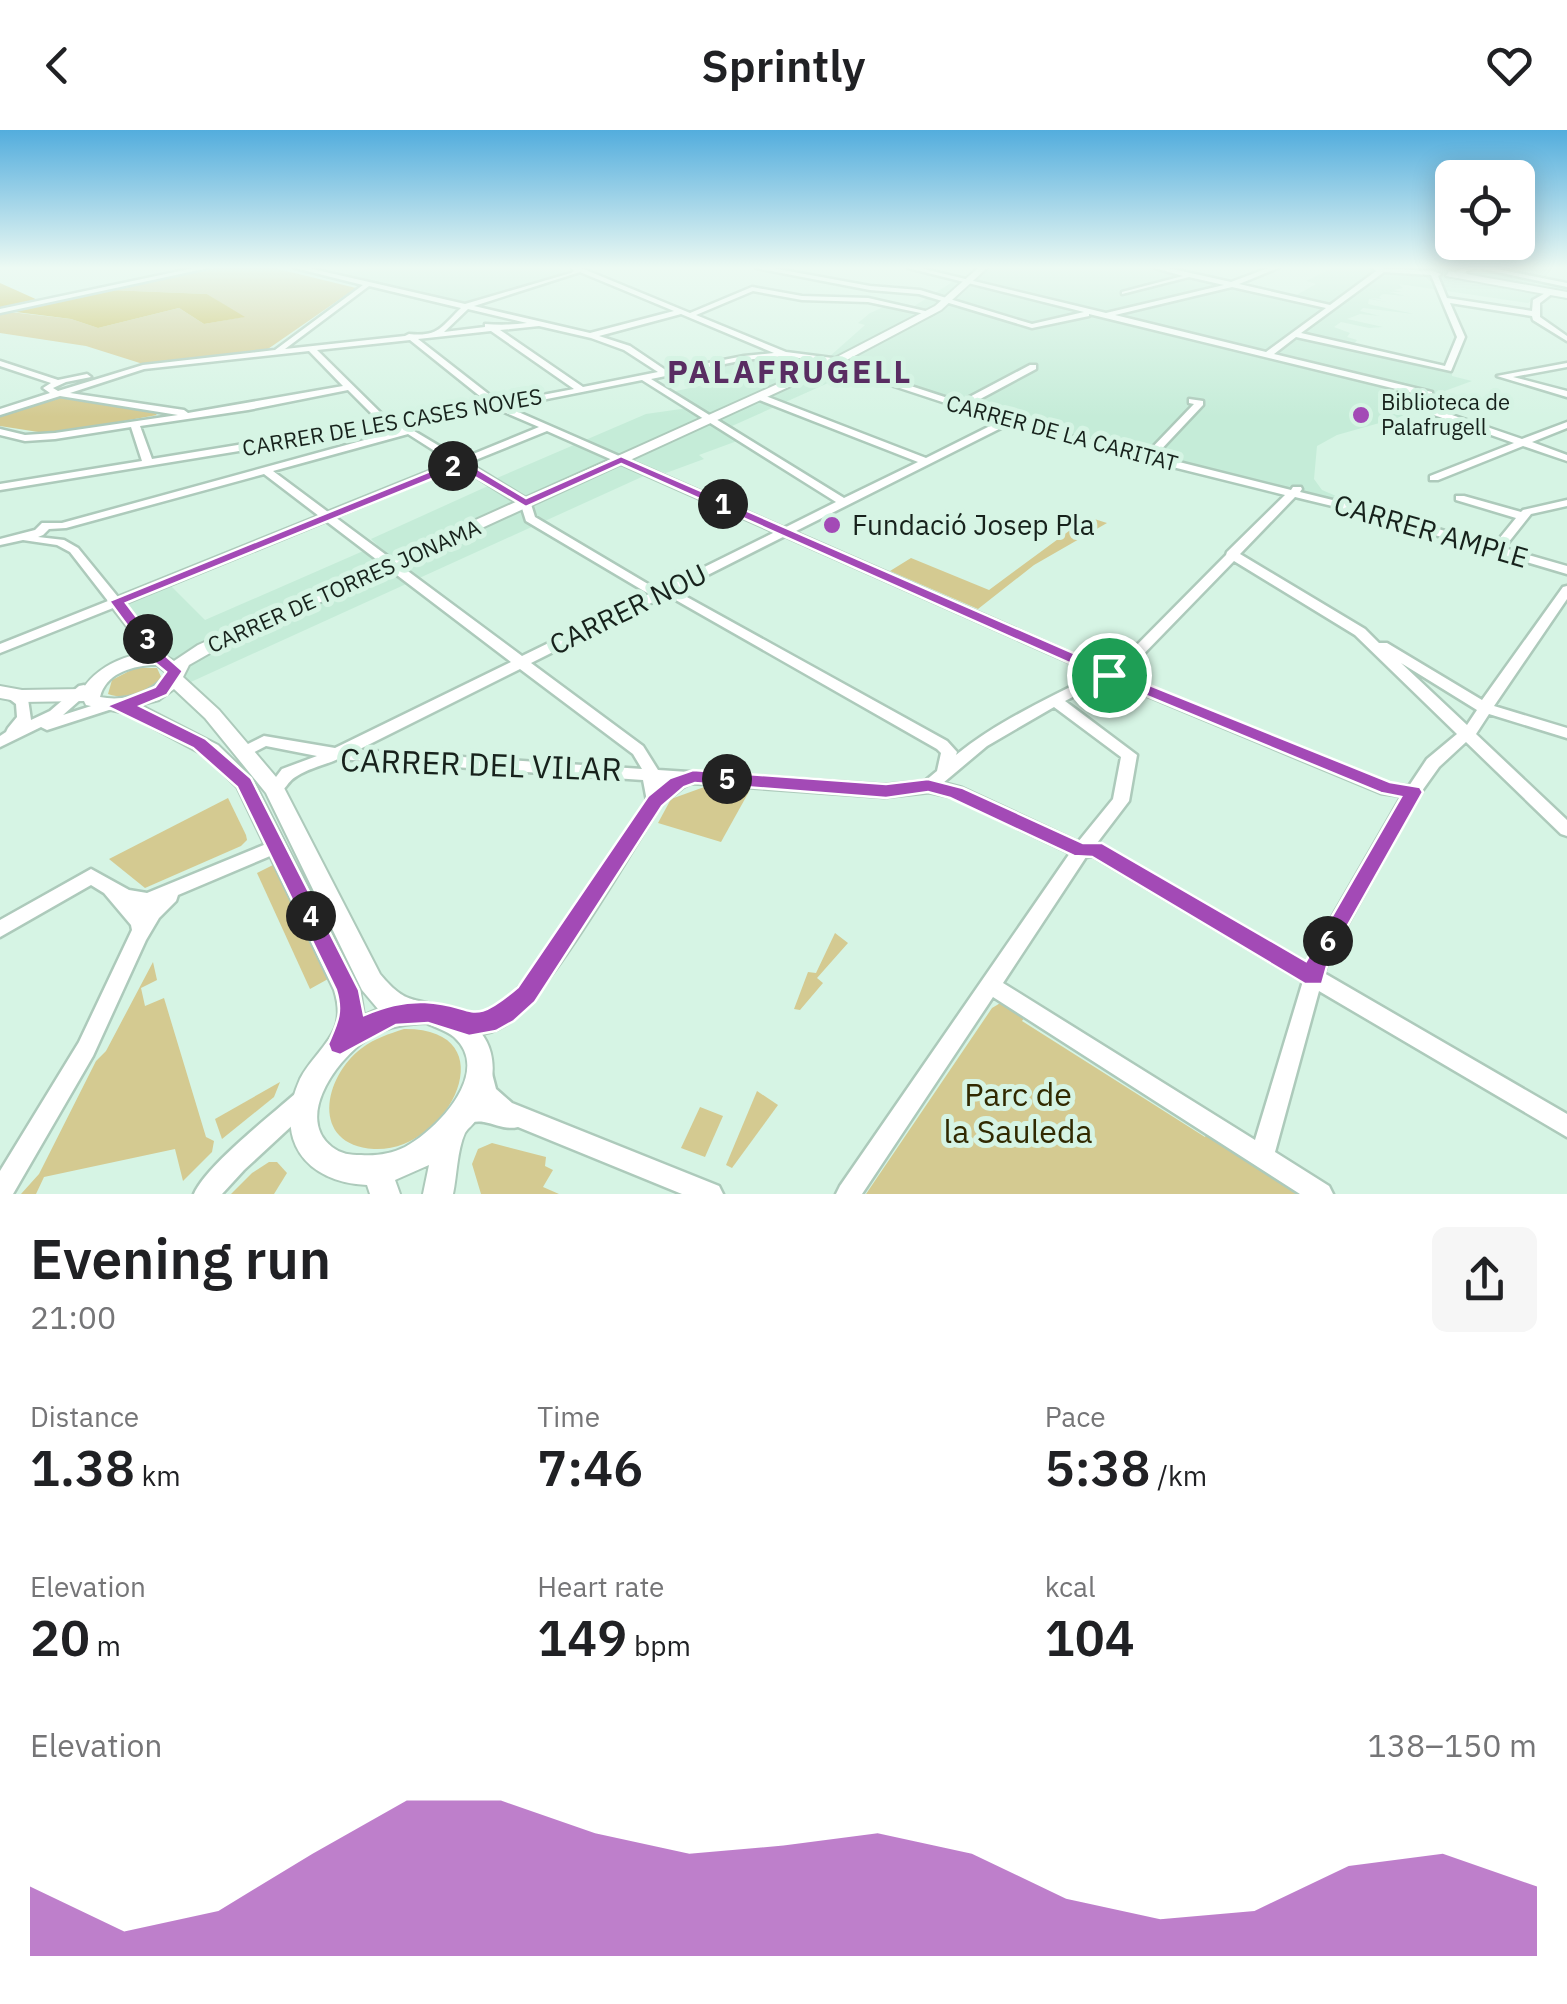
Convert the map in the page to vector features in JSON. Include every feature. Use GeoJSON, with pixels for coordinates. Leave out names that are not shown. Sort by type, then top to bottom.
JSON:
{"type":"FeatureCollection","features":[{"type":"Feature","properties":{"kind":"street"},"geometry":{"type":"LineString","coordinates":[[275,353],[322,318]]}},
{"type":"Feature","properties":{"kind":"street"},"geometry":{"type":"LineString","coordinates":[[440,332],[455,318]]}},
{"type":"Feature","properties":{"kind":"street"},"geometry":{"type":"LineString","coordinates":[[509,318],[591,335],[626,348],[666,374]]}},
{"type":"Feature","properties":{"kind":"street"},"geometry":{"type":"LineString","coordinates":[[591,335],[658,318]]}},
{"type":"Feature","properties":{"kind":"street"},"geometry":{"type":"LineString","coordinates":[[694,318],[784,354]]}},
{"type":"Feature","properties":{"kind":"street","name":"CARRER DE TORRES JONAMA"},"geometry":{"type":"LineString","coordinates":[[173,666],[835,362],[920,318]]}},
{"type":"Feature","properties":{"kind":"street"},"geometry":{"type":"LineString","coordinates":[[1003,318],[1028,326],[1066,318]]}},
{"type":"Feature","properties":{"kind":"street"},"geometry":{"type":"LineString","coordinates":[[1112,318],[1428,394]]}},
{"type":"Feature","properties":{"kind":"street"},"geometry":{"type":"LineString","coordinates":[[1267,355],[1316,318]]}},
{"type":"Feature","properties":{"kind":"street"},"geometry":{"type":"LineString","coordinates":[[1294,334],[1448,370],[1460,337],[1453,318]]}},
{"type":"Feature","properties":{"kind":"street"},"geometry":{"type":"LineString","coordinates":[[1540,318],[1567,338]]}},
{"type":"Feature","properties":{"kind":"street"},"geometry":{"type":"LineString","coordinates":[[0,412],[56,388],[143,367],[488,326],[538,324]]}},
{"type":"Feature","properties":{"kind":"street"},"geometry":{"type":"LineString","coordinates":[[488,326],[582,390]]}},
{"type":"Feature","properties":{"kind":"street"},"geometry":{"type":"LineString","coordinates":[[410,336],[498,406],[1109,675],[1387,788],[1413,792]]}},
{"type":"Feature","properties":{"kind":"street"},"geometry":{"type":"LineString","coordinates":[[310,348],[388,427]]}},
{"type":"Feature","properties":{"kind":"street","name":"CARRER DE LA CARITAT"},"geometry":{"type":"LineString","coordinates":[[784,354],[835,362],[1006,422],[1296,491]]}},
{"type":"Feature","properties":{"kind":"street","name":"CARRER DE LES CASES NOVES"},"geometry":{"type":"LineString","coordinates":[[0,488],[388,427],[784,354]]}},
{"type":"Feature","properties":{"kind":"street"},"geometry":{"type":"LineString","coordinates":[[0,364],[56,388],[196,415]]}},
{"type":"Feature","properties":{"kind":"street"},"geometry":{"type":"LineString","coordinates":[[1567,365],[1501,376],[1567,394]]}},
{"type":"Feature","properties":{"kind":"street"},"geometry":{"type":"LineString","coordinates":[[960,406],[1033,366]]}},
{"type":"Feature","properties":{"kind":"street"},"geometry":{"type":"LineString","coordinates":[[644,378],[843,502]]}},
{"type":"Feature","properties":{"kind":"street"},"geometry":{"type":"LineString","coordinates":[[0,432],[38,438],[350,387]]}},
{"type":"Feature","properties":{"kind":"street"},"geometry":{"type":"LineString","coordinates":[[760,396],[926,461]]}},
{"type":"Feature","properties":{"kind":"street"},"geometry":{"type":"LineString","coordinates":[[1148,458],[1200,403],[1192,401]]}},
{"type":"Feature","properties":{"kind":"street"},"geometry":{"type":"LineString","coordinates":[[1414,404],[1567,458]]}},
{"type":"Feature","properties":{"kind":"street"},"geometry":{"type":"LineString","coordinates":[[159,420],[164,409]]}},
{"type":"Feature","properties":{"kind":"street","name":"CARRER NOU"},"geometry":{"type":"LineString","coordinates":[[337,754],[1006,422]]}},
{"type":"Feature","properties":{"kind":"street"},"geometry":{"type":"LineString","coordinates":[[135,424],[148,463]]}},
{"type":"Feature","properties":{"kind":"street"},"geometry":{"type":"LineString","coordinates":[[1434,478],[1567,425]]}},
{"type":"Feature","properties":{"kind":"street"},"geometry":{"type":"LineString","coordinates":[[17,538],[39,533],[46,524],[62,526],[266,470],[388,427],[409,431],[526,504],[530,518],[942,745],[949,752],[944,772]]}},
{"type":"Feature","properties":{"kind":"street"},"geometry":{"type":"LineString","coordinates":[[0,649],[548,428]]}},
{"type":"Feature","properties":{"kind":"street"},"geometry":{"type":"LineString","coordinates":[[266,470],[638,750],[650,772],[655,801]]}},
{"type":"Feature","properties":{"kind":"street"},"geometry":{"type":"LineString","coordinates":[[928,786],[982,742],[1131,660],[1279,504],[1296,491]]}},
{"type":"Feature","properties":{"kind":"street","name":"CARRER AMPLE"},"geometry":{"type":"LineString","coordinates":[[1296,491],[1567,570]]}},
{"type":"Feature","properties":{"kind":"street"},"geometry":{"type":"LineString","coordinates":[[1460,498],[1522,516]]}},
{"type":"Feature","properties":{"kind":"street"},"geometry":{"type":"LineString","coordinates":[[1497,549],[1522,516],[1538,507],[1567,503]]}},
{"type":"Feature","properties":{"kind":"street"},"geometry":{"type":"LineString","coordinates":[[62,526],[74,550],[275,789],[371,982],[388,1002],[408,1012]]}},
{"type":"Feature","properties":{"kind":"street"},"geometry":{"type":"LineString","coordinates":[[0,539],[60,542],[74,550]]}},
{"type":"Feature","properties":{"kind":"street"},"geometry":{"type":"LineString","coordinates":[[1232,554],[1485,708],[1567,732]]}},
{"type":"Feature","properties":{"kind":"street"},"geometry":{"type":"LineString","coordinates":[[1262,1156],[1318,958],[1413,792],[1434,763],[1458,738],[1466,735],[1567,590]]}},
{"type":"Feature","properties":{"kind":"street"},"geometry":{"type":"LineString","coordinates":[[1360,632],[1567,830]]}},
{"type":"Feature","properties":{"kind":"street"},"geometry":{"type":"LineString","coordinates":[[0,742],[55,714],[101,677],[127,664],[173,666]]}},
{"type":"Feature","properties":{"kind":"street"},"geometry":{"type":"LineString","coordinates":[[0,742],[153,696],[173,666]]}},
{"type":"Feature","properties":{"kind":"street"},"geometry":{"type":"LineString","coordinates":[[0,742],[26,718],[24,702],[11,694]]}},
{"type":"Feature","properties":{"kind":"street"},"geometry":{"type":"LineString","coordinates":[[11,694],[84,694],[93,701],[130,708],[210,750],[239,776],[348,990],[352,1006],[350,1027],[317,1072],[305,1100],[206,1194]]}},
{"type":"Feature","properties":{"kind":"street"},"geometry":{"type":"LineString","coordinates":[[848,1194],[1082,850],[1122,801],[1128,755],[1056,701]]}},
{"type":"Feature","properties":{"kind":"street"},"geometry":{"type":"LineString","coordinates":[[245,752],[264,741],[337,754]]}},
{"type":"Feature","properties":{"kind":"street","name":"CARRER DEL VILAR"},"geometry":{"type":"LineString","coordinates":[[275,789],[288,773],[337,754],[650,772],[886,791],[928,786],[986,805],[1082,850],[1095,848],[1567,1126]]}},
{"type":"Feature","properties":{"kind":"street"},"geometry":{"type":"LineString","coordinates":[[340,1044],[372,1022],[408,1012],[428,1012],[458,1023],[480,1025],[496,1020],[526,995],[655,801],[693,776]]}},
{"type":"Feature","properties":{"kind":"street"},"geometry":{"type":"LineString","coordinates":[[112,891],[136,900],[175,892],[276,846]]}},
{"type":"Feature","properties":{"kind":"street"},"geometry":{"type":"LineString","coordinates":[[0,930],[83,879],[95,877],[140,922],[135,943]]}},
{"type":"Feature","properties":{"kind":"street"},"geometry":{"type":"LineString","coordinates":[[0,1192],[86,1049],[152,913],[175,892]]}},
{"type":"Feature","properties":{"kind":"street"},"geometry":{"type":"LineString","coordinates":[[990,985],[1321,1194]]}},
{"type":"Feature","properties":{"kind":"street"},"geometry":{"type":"LineString","coordinates":[[458,1023],[476,1044],[486,1094],[504,1111],[711,1194]]}},
{"type":"Feature","properties":{"kind":"street"},"geometry":{"type":"LineString","coordinates":[[438,1194],[458,1123],[478,1086],[480,1064]]}},
{"type":"Feature","properties":{"kind":"street"},"geometry":{"type":"LineString","coordinates":[[305,1100],[307,1137],[314,1150],[333,1165],[381,1182],[480,1110],[526,1122]]}},
{"type":"Feature","properties":{"kind":"street"},"geometry":{"type":"LineString","coordinates":[[248,1151],[286,1134],[307,1137]]}},
{"type":"Feature","properties":{"kind":"shaded area"},"geometry":{"type":"Polygon","coordinates":[[[60,318],[140,318],[98,328],[60,318]]]}},
{"type":"Feature","properties":{"kind":"shaded area"},"geometry":{"type":"Polygon","coordinates":[[[194,318],[241,318],[204,324],[194,318]]]}},
{"type":"Feature","properties":{"kind":"shaded area"},"geometry":{"type":"Polygon","coordinates":[[[864,318],[1351,318],[1347,319],[1383,327],[1341,322],[1334,327],[1357,340],[1351,348],[1452,371],[1452,376],[1472,381],[1431,396],[1421,403],[1425,406],[1397,418],[1337,435],[1317,446],[1314,479],[1322,490],[1357,505],[1084,444],[855,371],[732,426],[748,437],[699,455],[704,459],[666,473],[657,470],[182,686],[117,601],[167,582],[205,620],[377,545],[371,539],[499,481],[497,478],[646,414],[695,407],[672,392],[712,383],[695,370],[749,358],[829,357],[865,325],[858,323],[864,318]]]}},
{"type":"Feature","properties":{"kind":"green space"},"geometry":{"type":"Polygon","coordinates":[[[0,318],[59,318],[98,328],[140,318],[194,318],[204,324],[239,318],[313,318],[265,351],[143,364],[86,346],[0,333],[0,318]]]}},
{"type":"Feature","properties":{"kind":"green space"},"geometry":{"type":"Polygon","coordinates":[[[54,397],[152,411],[157,415],[51,434],[0,426],[0,415],[54,397]]]}},
{"type":"Feature","properties":{"kind":"green space"},"geometry":{"type":"Polygon","coordinates":[[[1088,517],[1107,523],[1034,565],[978,609],[890,571],[911,558],[989,590],[1088,517]]]}},
{"type":"Feature","properties":{"kind":"green space"},"geometry":{"type":"Polygon","coordinates":[[[135,668],[157,668],[162,679],[137,695],[108,694],[112,680],[135,668]]]}},
{"type":"Feature","properties":{"kind":"green space"},"geometry":{"type":"Polygon","coordinates":[[[707,786],[751,788],[721,842],[658,823],[671,799],[707,786]]]}},
{"type":"Feature","properties":{"kind":"green space"},"geometry":{"type":"Polygon","coordinates":[[[228,798],[246,835],[241,846],[145,888],[109,859],[228,798]]]}},
{"type":"Feature","properties":{"kind":"green space"},"geometry":{"type":"Polygon","coordinates":[[[273,865],[328,979],[310,989],[257,873],[273,865]]]}},
{"type":"Feature","properties":{"kind":"green space"},"geometry":{"type":"Polygon","coordinates":[[[835,933],[848,943],[817,978],[823,983],[800,1010],[794,1009],[808,972],[816,973],[835,933]]]}},
{"type":"Feature","properties":{"kind":"green space"},"geometry":{"type":"Polygon","coordinates":[[[153,962],[157,980],[141,988],[145,1006],[164,998],[206,1137],[214,1141],[212,1152],[183,1181],[175,1149],[44,1177],[36,1194],[21,1194],[39,1174],[96,1061],[106,1051],[153,962]]]}},
{"type":"Feature","properties":{"kind":"green space","name":"Parc de la Sauleda"},"geometry":{"type":"Polygon","coordinates":[[[1002,1002],[1027,1014],[1022,1021],[1205,1137],[1209,1130],[1301,1194],[866,1194],[992,1008],[1002,1002]]]}},
{"type":"Feature","properties":{"kind":"green space"},"geometry":{"type":"Polygon","coordinates":[[[404,1029],[436,1034],[455,1048],[461,1068],[457,1090],[444,1113],[425,1132],[401,1145],[374,1149],[354,1145],[340,1136],[332,1123],[329,1108],[338,1075],[362,1048],[404,1029]]]}},
{"type":"Feature","properties":{"kind":"green space"},"geometry":{"type":"Polygon","coordinates":[[[280,1082],[274,1097],[222,1139],[215,1119],[280,1082]]]}},
{"type":"Feature","properties":{"kind":"green space"},"geometry":{"type":"Polygon","coordinates":[[[757,1091],[778,1105],[732,1168],[726,1165],[757,1091]]]}},
{"type":"Feature","properties":{"kind":"green space"},"geometry":{"type":"Polygon","coordinates":[[[700,1107],[723,1116],[705,1157],[681,1148],[700,1107]]]}},
{"type":"Feature","properties":{"kind":"green space"},"geometry":{"type":"Polygon","coordinates":[[[492,1143],[546,1157],[545,1166],[553,1170],[543,1187],[559,1194],[481,1194],[472,1164],[478,1149],[492,1143]]]}},
{"type":"Feature","properties":{"kind":"green space"},"geometry":{"type":"Polygon","coordinates":[[[269,1162],[277,1162],[287,1173],[274,1194],[231,1194],[252,1173],[269,1162]]]}},
{"type":"Feature","properties":{"kind":"place","name":"Biblioteca de Palafrugell"},"geometry":{"type":"Point","coordinates":[1361,415]}},
{"type":"Feature","properties":{"kind":"place","name":"Fundació Josep Pla"},"geometry":{"type":"Point","coordinates":[832,525]}},
{"type":"Feature","properties":{"kind":"district","name":"PALAFRUGELL"},"geometry":{"type":"Point","coordinates":[790,372]}},
{"type":"Feature","properties":{"kind":"route"},"geometry":{"type":"LineString","coordinates":[[621,460],[1109,675],[1387,788],[1413,792],[1318,958],[1314,976],[1095,848],[1082,850],[956,792],[928,786],[886,791],[693,776],[655,801],[526,995],[496,1020],[469,1025],[428,1012],[408,1012],[372,1022],[340,1044],[350,1027],[352,1006],[348,990],[245,783],[222,759],[200,744],[130,708],[115,706],[144,700],[161,691],[171,682],[175,671],[161,660],[117,601],[460,464],[526,504],[621,460]]}}]}
